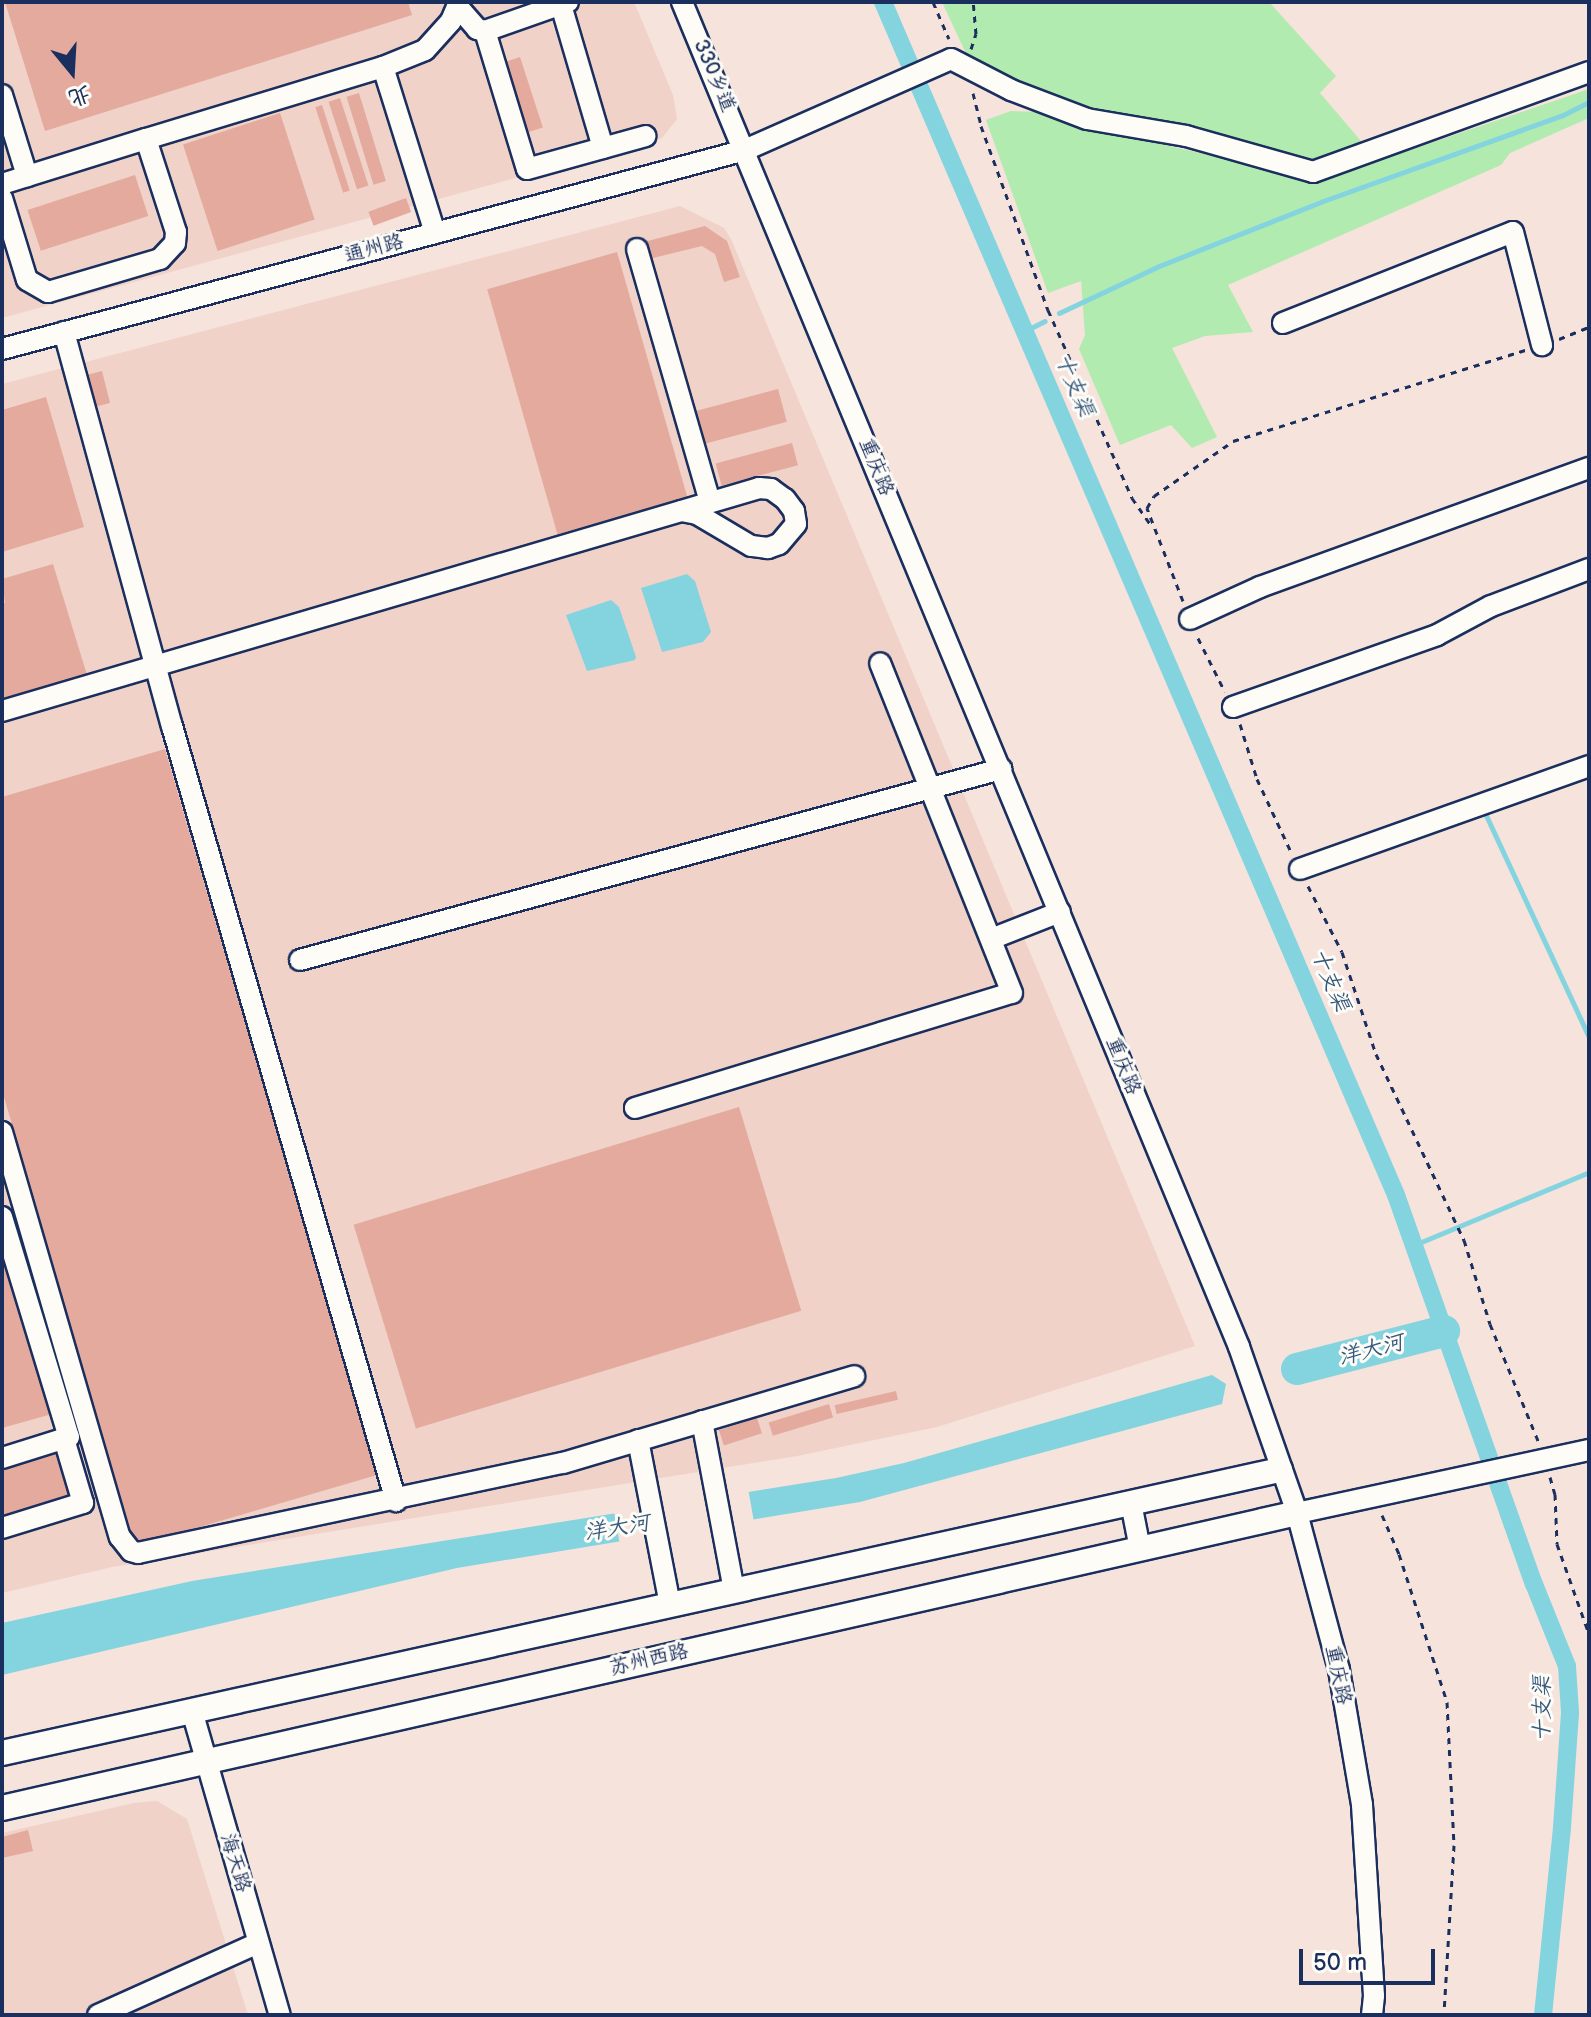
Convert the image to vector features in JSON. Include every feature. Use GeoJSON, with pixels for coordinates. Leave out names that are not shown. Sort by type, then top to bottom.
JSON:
{"type":"FeatureCollection","features":[{"type":"Feature","properties":{"kind":"main road"},"geometry":{"type":"LineString","coordinates":[[2,1753],[192,1711],[668,1597],[1280,1470]]}},
{"type":"Feature","properties":{"kind":"main road","name":"苏州西路"},"geometry":{"type":"LineString","coordinates":[[2,1808],[1297,1513]]}},
{"type":"Feature","properties":{"kind":"street","name":"330乡道"},"geometry":{"type":"LineString","coordinates":[[682,2],[745,150]]}},
{"type":"Feature","properties":{"kind":"street"},"geometry":{"type":"LineString","coordinates":[[2,184],[383,67],[425,50],[459,5],[477,29],[485,31],[564,3],[603,148]]}},
{"type":"Feature","properties":{"kind":"street"},"geometry":{"type":"LineString","coordinates":[[485,31],[527,169],[646,136]]}},
{"type":"Feature","properties":{"kind":"street","name":"通州路"},"geometry":{"type":"LineString","coordinates":[[2,349],[745,150],[951,59],[960,64]]}},
{"type":"Feature","properties":{"kind":"street"},"geometry":{"type":"LineString","coordinates":[[960,64],[1011,90],[1087,119],[1186,136],[1313,172],[1589,72]]}},
{"type":"Feature","properties":{"kind":"street"},"geometry":{"type":"LineString","coordinates":[[383,67],[435,233]]}},
{"type":"Feature","properties":{"kind":"street"},"geometry":{"type":"LineString","coordinates":[[2,95],[27,176]]}},
{"type":"Feature","properties":{"kind":"street"},"geometry":{"type":"LineString","coordinates":[[2,198],[27,280],[35,287],[48,292],[60,290],[160,259],[175,243],[176,232],[146,139]]}},
{"type":"Feature","properties":{"kind":"street","name":"重庆路"},"geometry":{"type":"LineString","coordinates":[[745,150],[1239,1347],[1297,1513],[1339,1670],[1362,1805],[1374,1996],[1372,2015]]}},
{"type":"Feature","properties":{"kind":"street"},"geometry":{"type":"LineString","coordinates":[[1283,323],[1513,232],[1542,345]]}},
{"type":"Feature","properties":{"kind":"street"},"geometry":{"type":"LineString","coordinates":[[637,249],[710,502]]}},
{"type":"Feature","properties":{"kind":"street"},"geometry":{"type":"LineString","coordinates":[[64,332],[156,666],[396,1501]]}},
{"type":"Feature","properties":{"kind":"street"},"geometry":{"type":"LineString","coordinates":[[1190,619],[1260,587],[1589,468]]}},
{"type":"Feature","properties":{"kind":"street"},"geometry":{"type":"LineString","coordinates":[[2,711],[759,488],[771,489],[794,511],[796,524],[779,544],[768,548],[751,546],[697,514],[681,511]]}},
{"type":"Feature","properties":{"kind":"street"},"geometry":{"type":"LineString","coordinates":[[1233,707],[1437,635],[1491,606],[1589,569]]}},
{"type":"Feature","properties":{"kind":"street"},"geometry":{"type":"LineString","coordinates":[[635,1108],[1012,993],[880,663]]}},
{"type":"Feature","properties":{"kind":"street"},"geometry":{"type":"LineString","coordinates":[[1300,869],[1589,766]]}},
{"type":"Feature","properties":{"kind":"street"},"geometry":{"type":"LineString","coordinates":[[300,960],[1001,769]]}},
{"type":"Feature","properties":{"kind":"street"},"geometry":{"type":"LineString","coordinates":[[991,939],[1060,912]]}},
{"type":"Feature","properties":{"kind":"street"},"geometry":{"type":"LineString","coordinates":[[2,1132],[120,1537],[131,1551],[149,1553],[640,1448],[702,1421],[854,1376]]}},
{"type":"Feature","properties":{"kind":"street"},"geometry":{"type":"LineString","coordinates":[[2,1217],[69,1437],[2,1458]]}},
{"type":"Feature","properties":{"kind":"street"},"geometry":{"type":"LineString","coordinates":[[702,1421],[732,1585]]}},
{"type":"Feature","properties":{"kind":"street"},"geometry":{"type":"LineString","coordinates":[[2,1528],[83,1503],[64,1439]]}},
{"type":"Feature","properties":{"kind":"street"},"geometry":{"type":"LineString","coordinates":[[640,1448],[668,1597]]}},
{"type":"Feature","properties":{"kind":"street"},"geometry":{"type":"LineString","coordinates":[[1297,1513],[1589,1450]]}},
{"type":"Feature","properties":{"kind":"street"},"geometry":{"type":"LineString","coordinates":[[1131,1503],[1140,1549]]}},
{"type":"Feature","properties":{"kind":"street","name":"海天路"},"geometry":{"type":"LineString","coordinates":[[192,1711],[204,1762],[280,2015]]}},
{"type":"Feature","properties":{"kind":"street"},"geometry":{"type":"LineString","coordinates":[[98,2015],[258,1943]]}},
{"type":"Feature","properties":{"kind":"path"},"geometry":{"type":"LineString","coordinates":[[933,2],[971,84],[981,126],[1048,310],[1132,498],[1153,527]]}},
{"type":"Feature","properties":{"kind":"path"},"geometry":{"type":"LineString","coordinates":[[960,64],[976,34],[973,2]]}},
{"type":"Feature","properties":{"kind":"path"},"geometry":{"type":"LineString","coordinates":[[1454,1220],[1539,1461],[1555,1494],[1557,1544],[1589,1634]]}},
{"type":"Feature","properties":{"kind":"path"},"geometry":{"type":"LineString","coordinates":[[1374,1496],[1399,1554],[1447,1702],[1454,1845],[1444,2015]]}},
{"type":"Feature","properties":{"kind":"shaded area"},"geometry":{"type":"Polygon","coordinates":[[[2,2],[634,2],[673,95],[677,119],[662,138],[2,318],[2,2]]]}},
{"type":"Feature","properties":{"kind":"shaded area"},"geometry":{"type":"Polygon","coordinates":[[[680,206],[724,228],[731,239],[1195,1346],[937,1427],[797,1456],[112,1567],[2,1593],[2,384],[680,206]]]}},
{"type":"Feature","properties":{"kind":"shaded area"},"geometry":{"type":"Polygon","coordinates":[[[157,1801],[187,1819],[248,2015],[2,2015],[2,1833],[134,1803],[157,1801]]]}},
{"type":"Feature","properties":{"kind":"green space"},"geometry":{"type":"Polygon","coordinates":[[[942,2],[1269,2],[1336,76],[1320,93],[1378,161],[1589,89],[1589,118],[1510,153],[1501,165],[1228,285],[1253,332],[1205,336],[1172,348],[1217,437],[1192,448],[1171,425],[1120,445],[1079,349],[1085,335],[1081,281],[1048,293],[986,120],[1011,111],[1043,112],[1063,122],[1236,161],[1279,174],[1268,155],[1089,115],[1008,84],[983,90],[942,2]]]}},
{"type":"Feature","properties":{"kind":"water"},"geometry":{"type":"Polygon","coordinates":[[[687,574],[695,581],[711,632],[703,642],[662,652],[641,588],[687,574]]]}},
{"type":"Feature","properties":{"kind":"water"},"geometry":{"type":"Polygon","coordinates":[[[611,600],[619,607],[635,660],[587,671],[566,615],[611,600]]]}},
{"type":"Feature","properties":{"kind":"water"},"geometry":{"type":"Polygon","coordinates":[[[1212,1375],[1226,1384],[1222,1404],[860,1502],[457,1568],[2,1675],[2,1623],[192,1581],[836,1478],[904,1463],[1212,1375]]]}},
{"type":"Feature","properties":{"kind":"pier"},"geometry":{"type":"Polygon","coordinates":[[[748,1488],[754,1523],[620,1547],[614,1512],[748,1488]]]}},
{"type":"Feature","properties":{"kind":"building"},"geometry":{"type":"Polygon","coordinates":[[[5,2],[408,2],[412,15],[45,131],[5,2]]]}},
{"type":"Feature","properties":{"kind":"building"},"geometry":{"type":"Polygon","coordinates":[[[520,57],[543,127],[525,133],[502,63],[520,57]]]}},
{"type":"Feature","properties":{"kind":"building"},"geometry":{"type":"Polygon","coordinates":[[[359,93],[386,181],[373,185],[347,97],[359,93]]]}},
{"type":"Feature","properties":{"kind":"building"},"geometry":{"type":"Polygon","coordinates":[[[340,98],[368,185],[357,189],[329,102],[340,98]]]}},
{"type":"Feature","properties":{"kind":"building"},"geometry":{"type":"Polygon","coordinates":[[[322,105],[350,191],[343,193],[315,107],[322,105]]]}},
{"type":"Feature","properties":{"kind":"building"},"geometry":{"type":"Polygon","coordinates":[[[280,113],[315,220],[218,251],[183,145],[280,113]]]}},
{"type":"Feature","properties":{"kind":"building"},"geometry":{"type":"Polygon","coordinates":[[[135,175],[148,216],[41,251],[28,210],[135,175]]]}},
{"type":"Feature","properties":{"kind":"building"},"geometry":{"type":"Polygon","coordinates":[[[406,198],[411,212],[374,226],[368,212],[406,198]]]}},
{"type":"Feature","properties":{"kind":"building"},"geometry":{"type":"Polygon","coordinates":[[[705,226],[727,241],[740,277],[724,282],[715,254],[702,246],[649,259],[644,242],[705,226]]]}},
{"type":"Feature","properties":{"kind":"building"},"geometry":{"type":"Polygon","coordinates":[[[617,252],[687,497],[558,534],[487,289],[617,252]]]}},
{"type":"Feature","properties":{"kind":"building"},"geometry":{"type":"Polygon","coordinates":[[[102,371],[110,403],[95,407],[87,375],[102,371]]]}},
{"type":"Feature","properties":{"kind":"building"},"geometry":{"type":"Polygon","coordinates":[[[778,389],[787,422],[706,444],[697,411],[778,389]]]}},
{"type":"Feature","properties":{"kind":"building"},"geometry":{"type":"Polygon","coordinates":[[[46,397],[84,527],[2,552],[2,410],[46,397]]]}},
{"type":"Feature","properties":{"kind":"building"},"geometry":{"type":"Polygon","coordinates":[[[792,443],[798,465],[722,486],[716,463],[792,443]]]}},
{"type":"Feature","properties":{"kind":"building"},"geometry":{"type":"Polygon","coordinates":[[[53,564],[87,675],[2,701],[2,604],[5,603],[2,579],[53,564]]]}},
{"type":"Feature","properties":{"kind":"building"},"geometry":{"type":"Polygon","coordinates":[[[165,749],[377,1475],[135,1546],[2,1090],[2,797],[165,749]]]}},
{"type":"Feature","properties":{"kind":"building"},"geometry":{"type":"Polygon","coordinates":[[[739,1107],[801,1311],[416,1429],[354,1225],[739,1107]]]}},
{"type":"Feature","properties":{"kind":"building"},"geometry":{"type":"Polygon","coordinates":[[[2,1246],[52,1414],[2,1428],[2,1246]]]}},
{"type":"Feature","properties":{"kind":"building"},"geometry":{"type":"Polygon","coordinates":[[[896,1391],[898,1400],[837,1414],[835,1405],[896,1391]]]}},
{"type":"Feature","properties":{"kind":"building"},"geometry":{"type":"Polygon","coordinates":[[[829,1404],[833,1417],[773,1436],[769,1422],[829,1404]]]}},
{"type":"Feature","properties":{"kind":"building"},"geometry":{"type":"Polygon","coordinates":[[[757,1418],[762,1433],[724,1446],[719,1430],[757,1418]]]}},
{"type":"Feature","properties":{"kind":"building"},"geometry":{"type":"Polygon","coordinates":[[[58,1447],[74,1495],[2,1520],[2,1466],[58,1447]]]}},
{"type":"Feature","properties":{"kind":"building"},"geometry":{"type":"Polygon","coordinates":[[[28,1830],[33,1851],[2,1858],[2,1837],[28,1830]]]}},
{"type":"Feature","properties":{"kind":"waterway","name":"十支渠"},"geometry":{"type":"LineString","coordinates":[[883,2],[1396,1195],[1534,1584],[1567,1666],[1570,1713],[1543,2015]]}},
{"type":"Feature","properties":{"kind":"waterway"},"geometry":{"type":"LineString","coordinates":[[1059,313],[1159,266],[1323,201],[1561,116],[1589,102]]}},
{"type":"Feature","properties":{"kind":"waterway"},"geometry":{"type":"LineString","coordinates":[[1025,331],[1045,321]]}},
{"type":"Feature","properties":{"kind":"waterway"},"geometry":{"type":"LineString","coordinates":[[1484,811],[1589,1037]]}},
{"type":"Feature","properties":{"kind":"waterway"},"geometry":{"type":"LineString","coordinates":[[1414,1245],[1589,1172]]}},
{"type":"Feature","properties":{"kind":"waterway","name":"洋大河"},"geometry":{"type":"LineString","coordinates":[[1297,1369],[1444,1331]]}}]}
